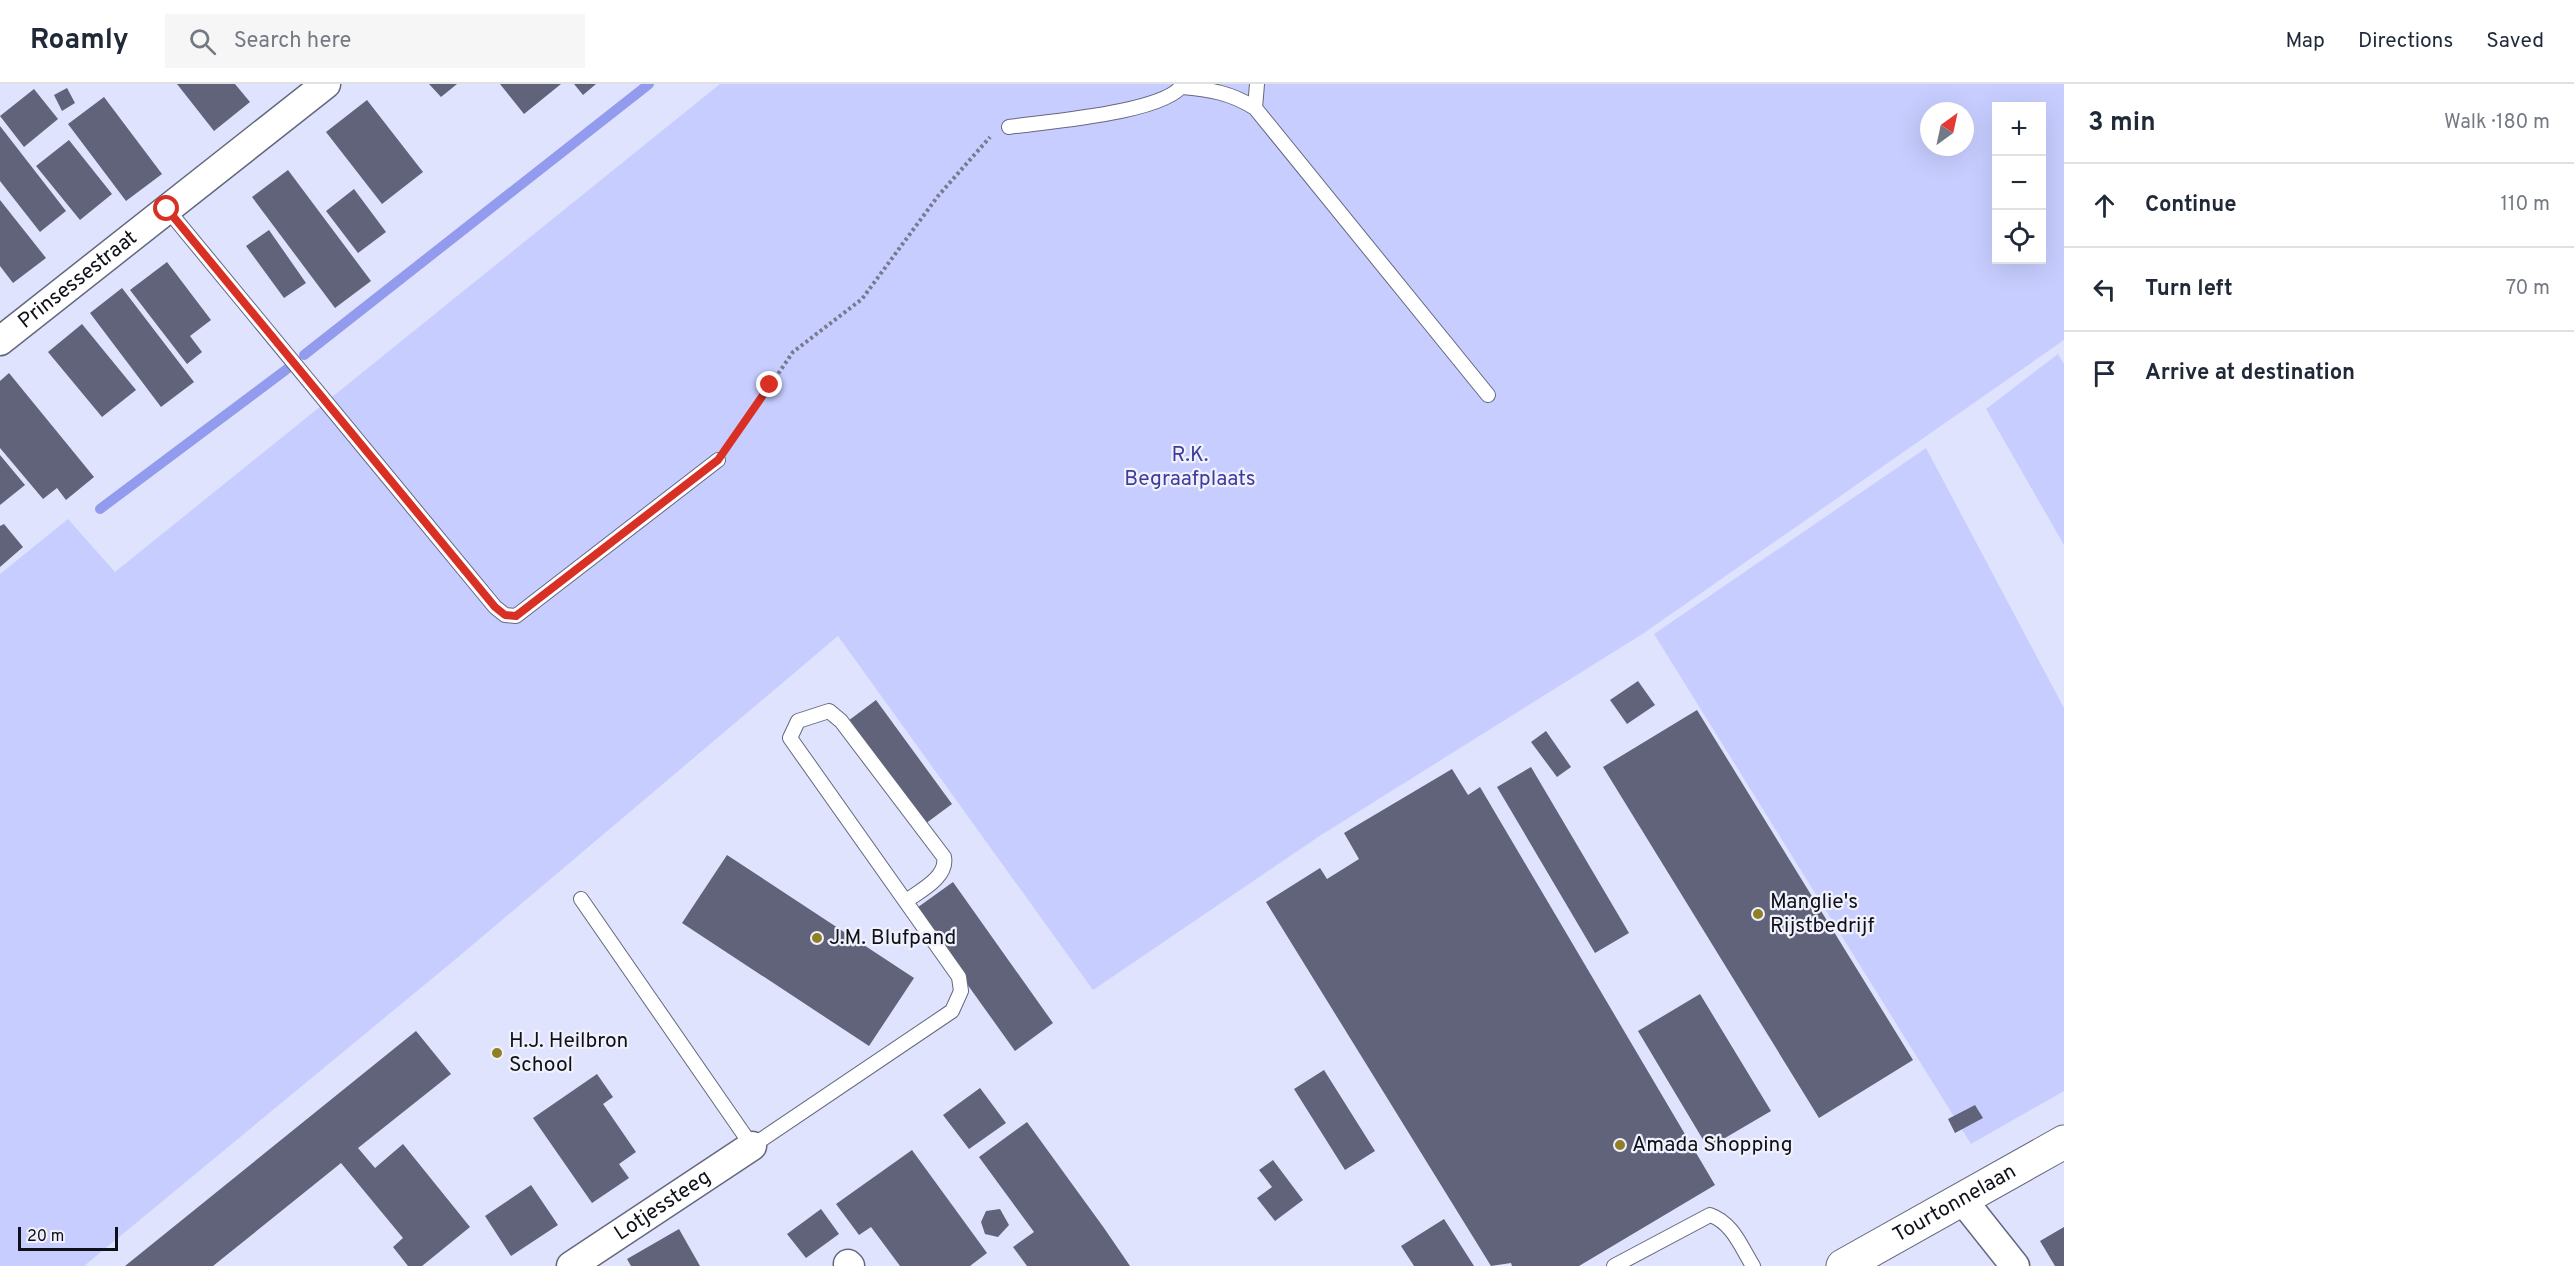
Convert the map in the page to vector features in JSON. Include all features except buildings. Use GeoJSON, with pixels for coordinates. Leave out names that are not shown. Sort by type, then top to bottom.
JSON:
{"type":"FeatureCollection","features":[{"type":"Feature","properties":{"kind":"street","name":"Prinsessestraat"},"geometry":{"type":"LineString","coordinates":[[0,341],[326,84]]}},
{"type":"Feature","properties":{"kind":"street","name":"Tourtonnelaan"},"geometry":{"type":"LineString","coordinates":[[1843,1266],[2064,1142]]}},
{"type":"Feature","properties":{"kind":"street","name":"Lotjessteeg"},"geometry":{"type":"LineString","coordinates":[[571,1266],[752,1146]]}},
{"type":"Feature","properties":{"kind":"street"},"geometry":{"type":"LineString","coordinates":[[1961,1198],[2015,1266]]}},
{"type":"Feature","properties":{"kind":"lane"},"geometry":{"type":"LineString","coordinates":[[1255,108],[1257,84]]}},
{"type":"Feature","properties":{"kind":"lane"},"geometry":{"type":"LineString","coordinates":[[1009,127],[1135,109],[1182,86],[1212,90],[1237,97],[1255,108],[1488,395]]}},
{"type":"Feature","properties":{"kind":"lane"},"geometry":{"type":"LineString","coordinates":[[167,209],[495,607],[505,615],[516,616],[718,460]]}},
{"type":"Feature","properties":{"kind":"lane"},"geometry":{"type":"LineString","coordinates":[[581,900],[752,1146],[952,1011],[961,991],[959,977],[790,738],[798,721],[829,711],[841,721],[944,857],[946,865],[941,874],[906,902]]}},
{"type":"Feature","properties":{"kind":"lane"},"geometry":{"type":"LineString","coordinates":[[1614,1266],[1710,1215],[1720,1219],[1730,1228],[1753,1266]]}},
{"type":"Feature","properties":{"kind":"path"},"geometry":{"type":"LineString","coordinates":[[718,460],[793,352],[862,299],[938,196],[986,139],[1009,127]]}},
{"type":"Feature","properties":{"kind":"green space","name":"R.K. Begraafplaats"},"geometry":{"type":"Polygon","coordinates":[[[720,84],[2064,84],[2064,340],[1644,633],[1318,837],[1093,990],[838,636],[457,958],[84,1266],[0,1266],[0,574],[68,519],[115,572],[720,84]]]}},
{"type":"Feature","properties":{"kind":"green space"},"geometry":{"type":"Polygon","coordinates":[[[2058,354],[2064,364],[2064,545],[1986,409],[2058,354]]]}},
{"type":"Feature","properties":{"kind":"green space"},"geometry":{"type":"Polygon","coordinates":[[[1926,448],[2064,708],[2064,1091],[1971,1144],[1654,634],[1926,448]]]}},
{"type":"Feature","properties":{"kind":"waterway"},"geometry":{"type":"LineString","coordinates":[[304,355],[649,84]]}},
{"type":"Feature","properties":{"kind":"waterway"},"geometry":{"type":"LineString","coordinates":[[100,509],[287,369]]}},
{"type":"Feature","properties":{"kind":"place","name":"Manglie's Rijstbedrijf"},"geometry":{"type":"Point","coordinates":[1758,914]}},
{"type":"Feature","properties":{"kind":"place","name":"J.M. Blufpand"},"geometry":{"type":"Point","coordinates":[817,938]}},
{"type":"Feature","properties":{"kind":"place","name":"H.J. Heilbron School"},"geometry":{"type":"Point","coordinates":[497,1053]}},
{"type":"Feature","properties":{"kind":"place","name":"Amada Shopping"},"geometry":{"type":"Point","coordinates":[1620,1145]}},
{"type":"Feature","properties":{"kind":"route"},"geometry":{"type":"LineString","coordinates":[[167,209],[495,607],[505,615],[516,616],[718,460],[770,385]]}}]}
